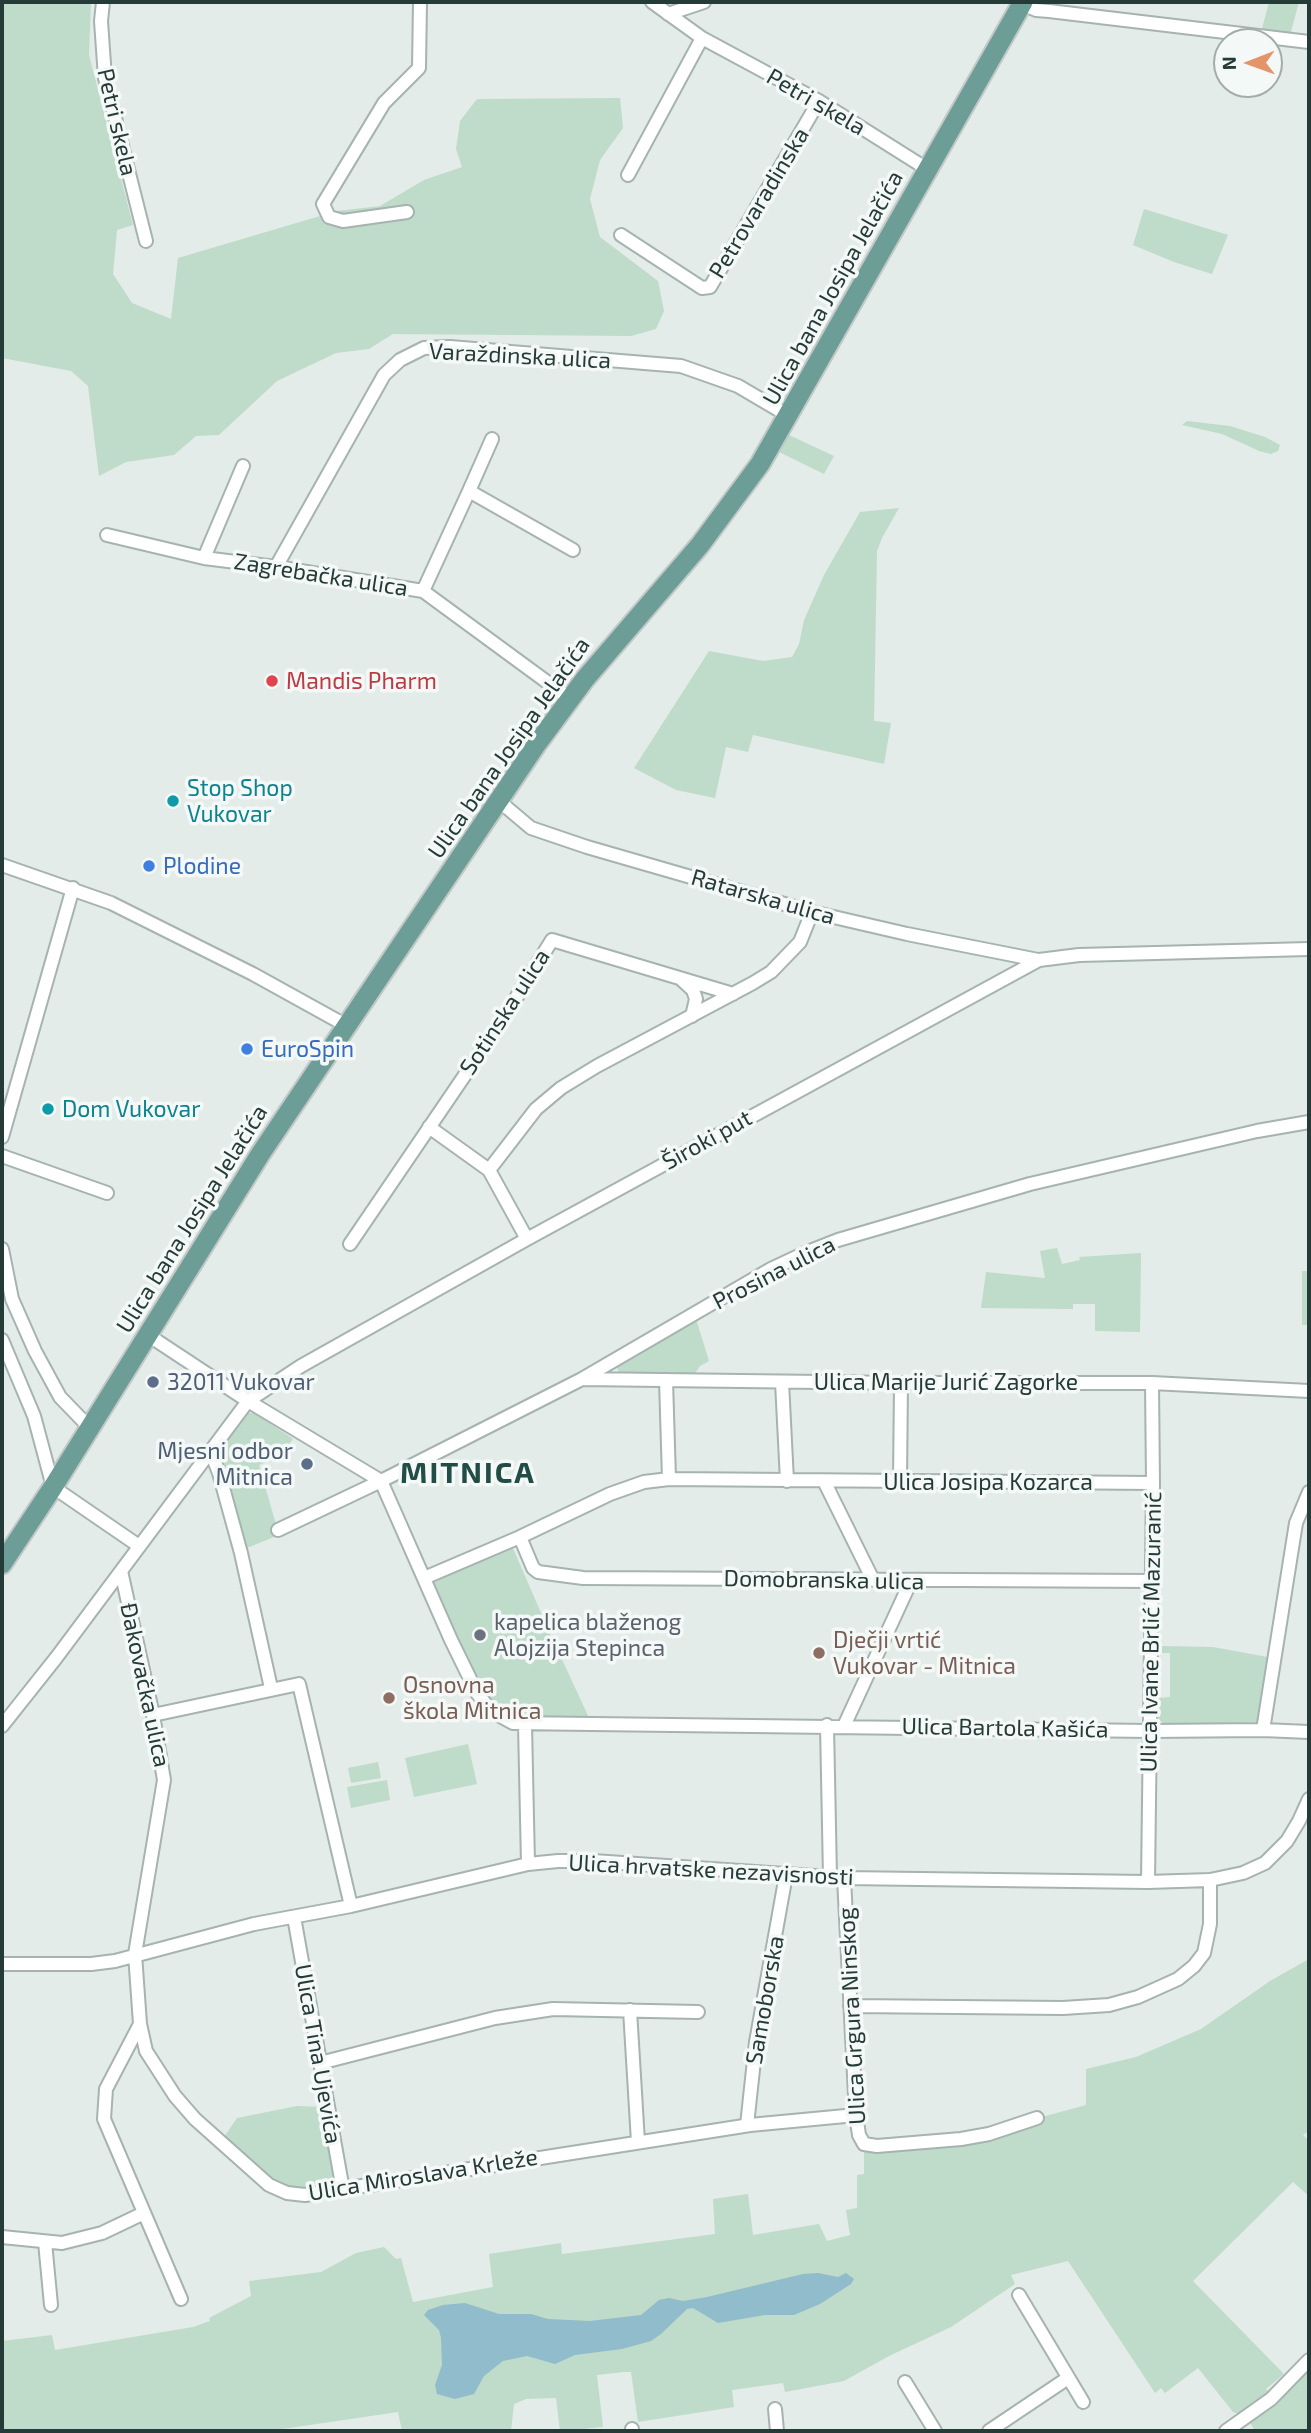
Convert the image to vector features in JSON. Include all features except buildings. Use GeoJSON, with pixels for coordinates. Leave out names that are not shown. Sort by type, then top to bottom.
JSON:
{"type":"FeatureCollection","features":[{"type":"Feature","properties":{"kind":"main road","name":"Ulica bana Josipa Jelačića"},"geometry":{"type":"LineString","coordinates":[[2,1564],[261,1153],[499,801],[599,660],[723,517],[760,464],[1023,3]]}},
{"type":"Feature","properties":{"kind":"street","name":"Petri skela"},"geometry":{"type":"LineString","coordinates":[[103,2],[101,30],[105,78],[146,241]]}},
{"type":"Feature","properties":{"kind":"street"},"geometry":{"type":"LineString","coordinates":[[407,212],[343,221],[329,217],[323,204],[384,103],[419,68],[420,2]]}},
{"type":"Feature","properties":{"kind":"street","name":"Petri skela"},"geometry":{"type":"LineString","coordinates":[[654,2],[702,38],[819,101],[927,169]]}},
{"type":"Feature","properties":{"kind":"street"},"geometry":{"type":"LineString","coordinates":[[668,14],[704,2]]}},
{"type":"Feature","properties":{"kind":"street"},"geometry":{"type":"LineString","coordinates":[[1023,3],[1036,10],[1049,12],[1309,42]]}},
{"type":"Feature","properties":{"kind":"street"},"geometry":{"type":"LineString","coordinates":[[628,175],[702,38]]}},
{"type":"Feature","properties":{"kind":"street","name":"Petrovaradinska"},"geometry":{"type":"LineString","coordinates":[[621,235],[702,288],[710,287],[819,101]]}},
{"type":"Feature","properties":{"kind":"street","name":"Varaždinska ulica"},"geometry":{"type":"LineString","coordinates":[[276,567],[384,375],[400,360],[424,348],[450,347],[681,366],[738,386],[789,416]]}},
{"type":"Feature","properties":{"kind":"street"},"geometry":{"type":"LineString","coordinates":[[423,591],[492,439]]}},
{"type":"Feature","properties":{"kind":"street","name":"Zagrebačka ulica"},"geometry":{"type":"LineString","coordinates":[[204,558],[243,466]]}},
{"type":"Feature","properties":{"kind":"street"},"geometry":{"type":"LineString","coordinates":[[469,491],[573,550]]}},
{"type":"Feature","properties":{"kind":"street","name":"Zagrebačka ulica"},"geometry":{"type":"LineString","coordinates":[[107,535],[204,558],[423,591],[562,693],[568,701]]}},
{"type":"Feature","properties":{"kind":"street","name":"Ratarska ulica"},"geometry":{"type":"LineString","coordinates":[[499,801],[531,828],[551,836],[812,912],[1039,960]]}},
{"type":"Feature","properties":{"kind":"street"},"geometry":{"type":"LineString","coordinates":[[2,865],[73,888],[136,915],[253,974],[347,1026]]}},
{"type":"Feature","properties":{"kind":"street"},"geometry":{"type":"LineString","coordinates":[[2,1137],[73,888]]}},
{"type":"Feature","properties":{"kind":"street"},"geometry":{"type":"LineString","coordinates":[[489,1170],[514,1135],[548,1097],[597,1066],[771,972],[800,942],[812,912]]}},
{"type":"Feature","properties":{"kind":"street","name":"Sotinska ulica"},"geometry":{"type":"LineString","coordinates":[[350,1244],[503,1019],[552,940],[733,994]]}},
{"type":"Feature","properties":{"kind":"street","name":"Široki put"},"geometry":{"type":"LineString","coordinates":[[248,1401],[301,1366],[527,1239],[1039,960],[1079,955],[1309,949]]}},
{"type":"Feature","properties":{"kind":"street"},"geometry":{"type":"LineString","coordinates":[[681,980],[693,990],[696,999],[692,1016]]}},
{"type":"Feature","properties":{"kind":"street","name":"Prosina ulica"},"geometry":{"type":"LineString","coordinates":[[278,1530],[582,1379],[771,1269],[838,1240],[1030,1184],[1257,1131],[1309,1122]]}},
{"type":"Feature","properties":{"kind":"street"},"geometry":{"type":"LineString","coordinates":[[429,1127],[489,1170],[527,1239]]}},
{"type":"Feature","properties":{"kind":"street"},"geometry":{"type":"LineString","coordinates":[[2,1156],[107,1193]]}},
{"type":"Feature","properties":{"kind":"street"},"geometry":{"type":"LineString","coordinates":[[2,1249],[12,1298],[35,1351],[60,1397],[89,1427]]}},
{"type":"Feature","properties":{"kind":"street"},"geometry":{"type":"LineString","coordinates":[[148,1335],[248,1401],[380,1481]]}},
{"type":"Feature","properties":{"kind":"street"},"geometry":{"type":"LineString","coordinates":[[2,1340],[34,1416],[53,1487],[139,1546]]}},
{"type":"Feature","properties":{"kind":"street","name":"Ulica Marije Jurić Zagorke"},"geometry":{"type":"LineString","coordinates":[[582,1379],[1152,1383],[1309,1391]]}},
{"type":"Feature","properties":{"kind":"street"},"geometry":{"type":"LineString","coordinates":[[666,1380],[669,1479]]}},
{"type":"Feature","properties":{"kind":"street"},"geometry":{"type":"LineString","coordinates":[[782,1381],[787,1481]]}},
{"type":"Feature","properties":{"kind":"street"},"geometry":{"type":"LineString","coordinates":[[900,1481],[901,1383]]}},
{"type":"Feature","properties":{"kind":"street","name":"Ulica Ivane Brlić Mazuranić"},"geometry":{"type":"LineString","coordinates":[[1148,1882],[1152,1383]]}},
{"type":"Feature","properties":{"kind":"street","name":"Đakovačka ulica"},"geometry":{"type":"LineString","coordinates":[[135,1954],[164,1780],[153,1715],[121,1571],[248,1401]]}},
{"type":"Feature","properties":{"kind":"street"},"geometry":{"type":"LineString","coordinates":[[211,1452],[241,1553],[271,1688]]}},
{"type":"Feature","properties":{"kind":"street","name":"Ulica Josipa Kozarca"},"geometry":{"type":"LineString","coordinates":[[424,1578],[520,1537],[610,1494],[644,1482],[669,1479],[1153,1483]]}},
{"type":"Feature","properties":{"kind":"street","name":"Ulica Bartola Kašića"},"geometry":{"type":"LineString","coordinates":[[380,1481],[464,1667],[484,1704],[500,1718],[526,1725],[827,1725],[1309,1732]]}},
{"type":"Feature","properties":{"kind":"street"},"geometry":{"type":"LineString","coordinates":[[824,1481],[873,1580]]}},
{"type":"Feature","properties":{"kind":"street"},"geometry":{"type":"LineString","coordinates":[[1263,1730],[1296,1523],[1309,1492]]}},
{"type":"Feature","properties":{"kind":"street","name":"Domobranska ulica"},"geometry":{"type":"LineString","coordinates":[[520,1537],[533,1568],[544,1574],[626,1578],[1152,1581]]}},
{"type":"Feature","properties":{"kind":"street"},"geometry":{"type":"LineString","coordinates":[[2,1726],[121,1571]]}},
{"type":"Feature","properties":{"kind":"street"},"geometry":{"type":"LineString","coordinates":[[844,1726],[911,1581]]}},
{"type":"Feature","properties":{"kind":"street"},"geometry":{"type":"LineString","coordinates":[[153,1715],[299,1684],[351,1906]]}},
{"type":"Feature","properties":{"kind":"street"},"geometry":{"type":"LineString","coordinates":[[526,1725],[528,1864]]}},
{"type":"Feature","properties":{"kind":"street"},"geometry":{"type":"LineString","coordinates":[[827,1725],[830,1877]]}},
{"type":"Feature","properties":{"kind":"street","name":"Ulica hrvatske nezavisnosti"},"geometry":{"type":"LineString","coordinates":[[2,1964],[91,1964],[115,1961],[240,1927],[351,1906],[528,1864],[593,1861],[844,1878],[1148,1882],[1210,1880],[1243,1873],[1265,1863],[1287,1841],[1309,1799]]}},
{"type":"Feature","properties":{"kind":"street","name":"Samoborska"},"geometry":{"type":"LineString","coordinates":[[747,2125],[756,2042],[786,1875]]}},
{"type":"Feature","properties":{"kind":"street","name":"Ulica Grgura Ninskog"},"geometry":{"type":"LineString","coordinates":[[844,1878],[856,2115],[859,2135],[864,2144],[877,2146],[961,2139],[989,2134],[1037,2118]]}},
{"type":"Feature","properties":{"kind":"street"},"geometry":{"type":"LineString","coordinates":[[850,2006],[1063,2008],[1109,2005],[1138,1997],[1178,1979],[1194,1966],[1204,1953],[1210,1924],[1210,1880]]}},
{"type":"Feature","properties":{"kind":"street","name":"Ulica Tina Ujevića"},"geometry":{"type":"LineString","coordinates":[[293,1917],[343,2190]]}},
{"type":"Feature","properties":{"kind":"street","name":"Ulica Miroslava Krleže"},"geometry":{"type":"LineString","coordinates":[[135,1954],[146,2051],[175,2096],[195,2119],[269,2185],[287,2193],[305,2195],[343,2190],[747,2125],[856,2115]]}},
{"type":"Feature","properties":{"kind":"street"},"geometry":{"type":"LineString","coordinates":[[320,2063],[495,2018],[553,2009],[698,2011]]}},
{"type":"Feature","properties":{"kind":"street"},"geometry":{"type":"LineString","coordinates":[[630,2010],[638,2142]]}},
{"type":"Feature","properties":{"kind":"street"},"geometry":{"type":"LineString","coordinates":[[141,2024],[106,2089],[104,2119],[181,2299]]}},
{"type":"Feature","properties":{"kind":"street"},"geometry":{"type":"LineString","coordinates":[[2,2237],[62,2243],[102,2233],[144,2213]]}},
{"type":"Feature","properties":{"kind":"street"},"geometry":{"type":"LineString","coordinates":[[45,2242],[51,2305]]}},
{"type":"Feature","properties":{"kind":"street"},"geometry":{"type":"LineString","coordinates":[[1020,2295],[1083,2402]]}},
{"type":"Feature","properties":{"kind":"street"},"geometry":{"type":"LineString","coordinates":[[1226,2431],[1271,2399],[1309,2360]]}},
{"type":"Feature","properties":{"kind":"street"},"geometry":{"type":"LineString","coordinates":[[989,2431],[1068,2378]]}},
{"type":"Feature","properties":{"kind":"street"},"geometry":{"type":"LineString","coordinates":[[905,2382],[935,2431]]}},
{"type":"Feature","properties":{"kind":"street"},"geometry":{"type":"LineString","coordinates":[[775,2409],[778,2431]]}},
{"type":"Feature","properties":{"kind":"green space"},"geometry":{"type":"Polygon","coordinates":[[[2,2],[91,2],[89,55],[133,225],[117,230],[113,274],[132,303],[171,319],[178,258],[337,211],[380,206],[424,180],[462,167],[456,149],[460,121],[477,99],[620,98],[623,128],[600,160],[590,199],[600,237],[658,281],[664,311],[656,329],[631,336],[393,334],[369,349],[336,353],[277,381],[219,435],[196,436],[174,455],[126,462],[99,476],[88,386],[71,371],[2,358],[2,2]]]}},
{"type":"Feature","properties":{"kind":"green space"},"geometry":{"type":"Polygon","coordinates":[[[1269,2],[1299,2],[1289,39],[1283,38],[1283,28],[1262,28],[1269,2]]]}},
{"type":"Feature","properties":{"kind":"green space"},"geometry":{"type":"Polygon","coordinates":[[[1144,209],[1228,235],[1212,274],[1133,245],[1144,209]]]}},
{"type":"Feature","properties":{"kind":"green space"},"geometry":{"type":"Polygon","coordinates":[[[1187,421],[1230,426],[1265,437],[1280,445],[1278,451],[1271,454],[1259,451],[1222,434],[1182,425],[1187,421]]]}},
{"type":"Feature","properties":{"kind":"green space"},"geometry":{"type":"Polygon","coordinates":[[[789,435],[834,456],[824,474],[779,452],[789,435]]]}},
{"type":"Feature","properties":{"kind":"green space"},"geometry":{"type":"Polygon","coordinates":[[[899,508],[877,551],[874,721],[891,723],[884,764],[753,735],[748,752],[726,747],[715,798],[676,790],[634,768],[709,651],[763,661],[792,657],[799,644],[804,620],[824,575],[860,512],[899,508]]]}},
{"type":"Feature","properties":{"kind":"green space"},"geometry":{"type":"Polygon","coordinates":[[[1057,1248],[1062,1264],[1080,1260],[1079,1257],[1141,1253],[1140,1332],[1095,1331],[1095,1304],[1073,1304],[1073,1309],[981,1308],[986,1272],[1045,1278],[1040,1251],[1057,1248]]]}},
{"type":"Feature","properties":{"kind":"green space"},"geometry":{"type":"Polygon","coordinates":[[[1302,1271],[1309,1271],[1309,1325],[1302,1325],[1302,1271]]]}},
{"type":"Feature","properties":{"kind":"green space"},"geometry":{"type":"Polygon","coordinates":[[[696,1319],[709,1361],[700,1366],[694,1375],[620,1375],[617,1368],[619,1364],[696,1319]]]}},
{"type":"Feature","properties":{"kind":"green space"},"geometry":{"type":"Polygon","coordinates":[[[249,1413],[255,1413],[293,1439],[290,1443],[295,1448],[293,1452],[259,1465],[279,1535],[244,1549],[216,1455],[249,1413]]]}},
{"type":"Feature","properties":{"kind":"green space"},"geometry":{"type":"Polygon","coordinates":[[[512,1546],[591,1722],[518,1720],[486,1701],[431,1581],[512,1546]]]}},
{"type":"Feature","properties":{"kind":"green space"},"geometry":{"type":"Polygon","coordinates":[[[1160,1646],[1213,1647],[1273,1658],[1258,1722],[1161,1722],[1155,1714],[1155,1701],[1170,1697],[1170,1653],[1162,1653],[1160,1646]]]}},
{"type":"Feature","properties":{"kind":"green space"},"geometry":{"type":"Polygon","coordinates":[[[468,1744],[477,1784],[414,1797],[405,1758],[468,1744]]]}},
{"type":"Feature","properties":{"kind":"green space"},"geometry":{"type":"Polygon","coordinates":[[[378,1762],[381,1778],[351,1783],[348,1768],[378,1762]]]}},
{"type":"Feature","properties":{"kind":"green space"},"geometry":{"type":"Polygon","coordinates":[[[387,1780],[390,1800],[351,1808],[347,1787],[387,1780]]]}},
{"type":"Feature","properties":{"kind":"green space"},"geometry":{"type":"Polygon","coordinates":[[[1309,1959],[1309,2131],[1303,2135],[1309,2141],[1309,2196],[1293,2182],[1193,2281],[1284,2374],[1266,2389],[1273,2396],[1309,2360],[1309,2431],[1255,2431],[1247,2417],[1233,2412],[1198,2368],[1165,2393],[1161,2388],[1155,2393],[1068,2261],[1011,2275],[1015,2284],[951,2327],[844,2381],[785,2392],[783,2383],[732,2390],[734,2407],[638,2422],[631,2372],[624,2372],[597,2375],[603,2427],[563,2431],[560,2431],[556,2398],[526,2399],[514,2404],[511,2431],[402,2431],[398,2412],[269,2431],[2,2431],[2,2341],[52,2335],[55,2350],[193,2327],[210,2321],[209,2318],[251,2296],[249,2281],[321,2272],[356,2253],[384,2247],[396,2259],[401,2258],[413,2302],[493,2287],[489,2254],[561,2243],[562,2254],[715,2234],[713,2199],[748,2194],[753,2235],[819,2224],[827,2241],[850,2235],[846,2210],[857,2208],[857,2175],[864,2174],[864,2144],[961,2139],[1086,2105],[1086,2069],[1136,2057],[1201,2029],[1270,1981],[1309,1959]]]}},
{"type":"Feature","properties":{"kind":"green space"},"geometry":{"type":"Polygon","coordinates":[[[297,2106],[322,2107],[335,2181],[332,2185],[298,2190],[280,2185],[224,2137],[237,2118],[297,2106]]]}},
{"type":"Feature","properties":{"kind":"water"},"geometry":{"type":"Polygon","coordinates":[[[818,2273],[838,2277],[846,2273],[854,2279],[851,2284],[820,2304],[794,2315],[765,2315],[718,2323],[693,2308],[687,2309],[651,2341],[622,2349],[575,2355],[555,2364],[527,2356],[503,2361],[484,2376],[474,2394],[455,2399],[437,2394],[435,2385],[442,2365],[441,2338],[439,2330],[424,2315],[428,2310],[443,2305],[465,2303],[499,2314],[531,2314],[548,2319],[590,2321],[641,2315],[659,2300],[669,2298],[683,2301],[707,2297],[803,2274],[818,2273]]]}},
{"type":"Feature","properties":{"kind":"place","name":"Mandis Pharm"},"geometry":{"type":"Point","coordinates":[272,681]}},
{"type":"Feature","properties":{"kind":"place","name":"Stop Shop Vukovar"},"geometry":{"type":"Point","coordinates":[173,801]}},
{"type":"Feature","properties":{"kind":"place","name":"Plodine"},"geometry":{"type":"Point","coordinates":[149,866]}},
{"type":"Feature","properties":{"kind":"place","name":"EuroSpin"},"geometry":{"type":"Point","coordinates":[247,1049]}},
{"type":"Feature","properties":{"kind":"place","name":"Dom Vukovar"},"geometry":{"type":"Point","coordinates":[48,1109]}},
{"type":"Feature","properties":{"kind":"place","name":"32011 Vukovar"},"geometry":{"type":"Point","coordinates":[153,1382]}},
{"type":"Feature","properties":{"kind":"place","name":"Mjesni odbor Mitnica"},"geometry":{"type":"Point","coordinates":[307,1464]}},
{"type":"Feature","properties":{"kind":"place","name":"kapelica blaženog Alojzija Stepinca"},"geometry":{"type":"Point","coordinates":[480,1635]}},
{"type":"Feature","properties":{"kind":"place","name":"Dječji vrtić Vukovar - Mitnica"},"geometry":{"type":"Point","coordinates":[819,1653]}},
{"type":"Feature","properties":{"kind":"place","name":"Osnovna škola Mitnica"},"geometry":{"type":"Point","coordinates":[389,1698]}},
{"type":"Feature","properties":{"kind":"district","name":"MITNICA"},"geometry":{"type":"Point","coordinates":[468,1473]}}]}
